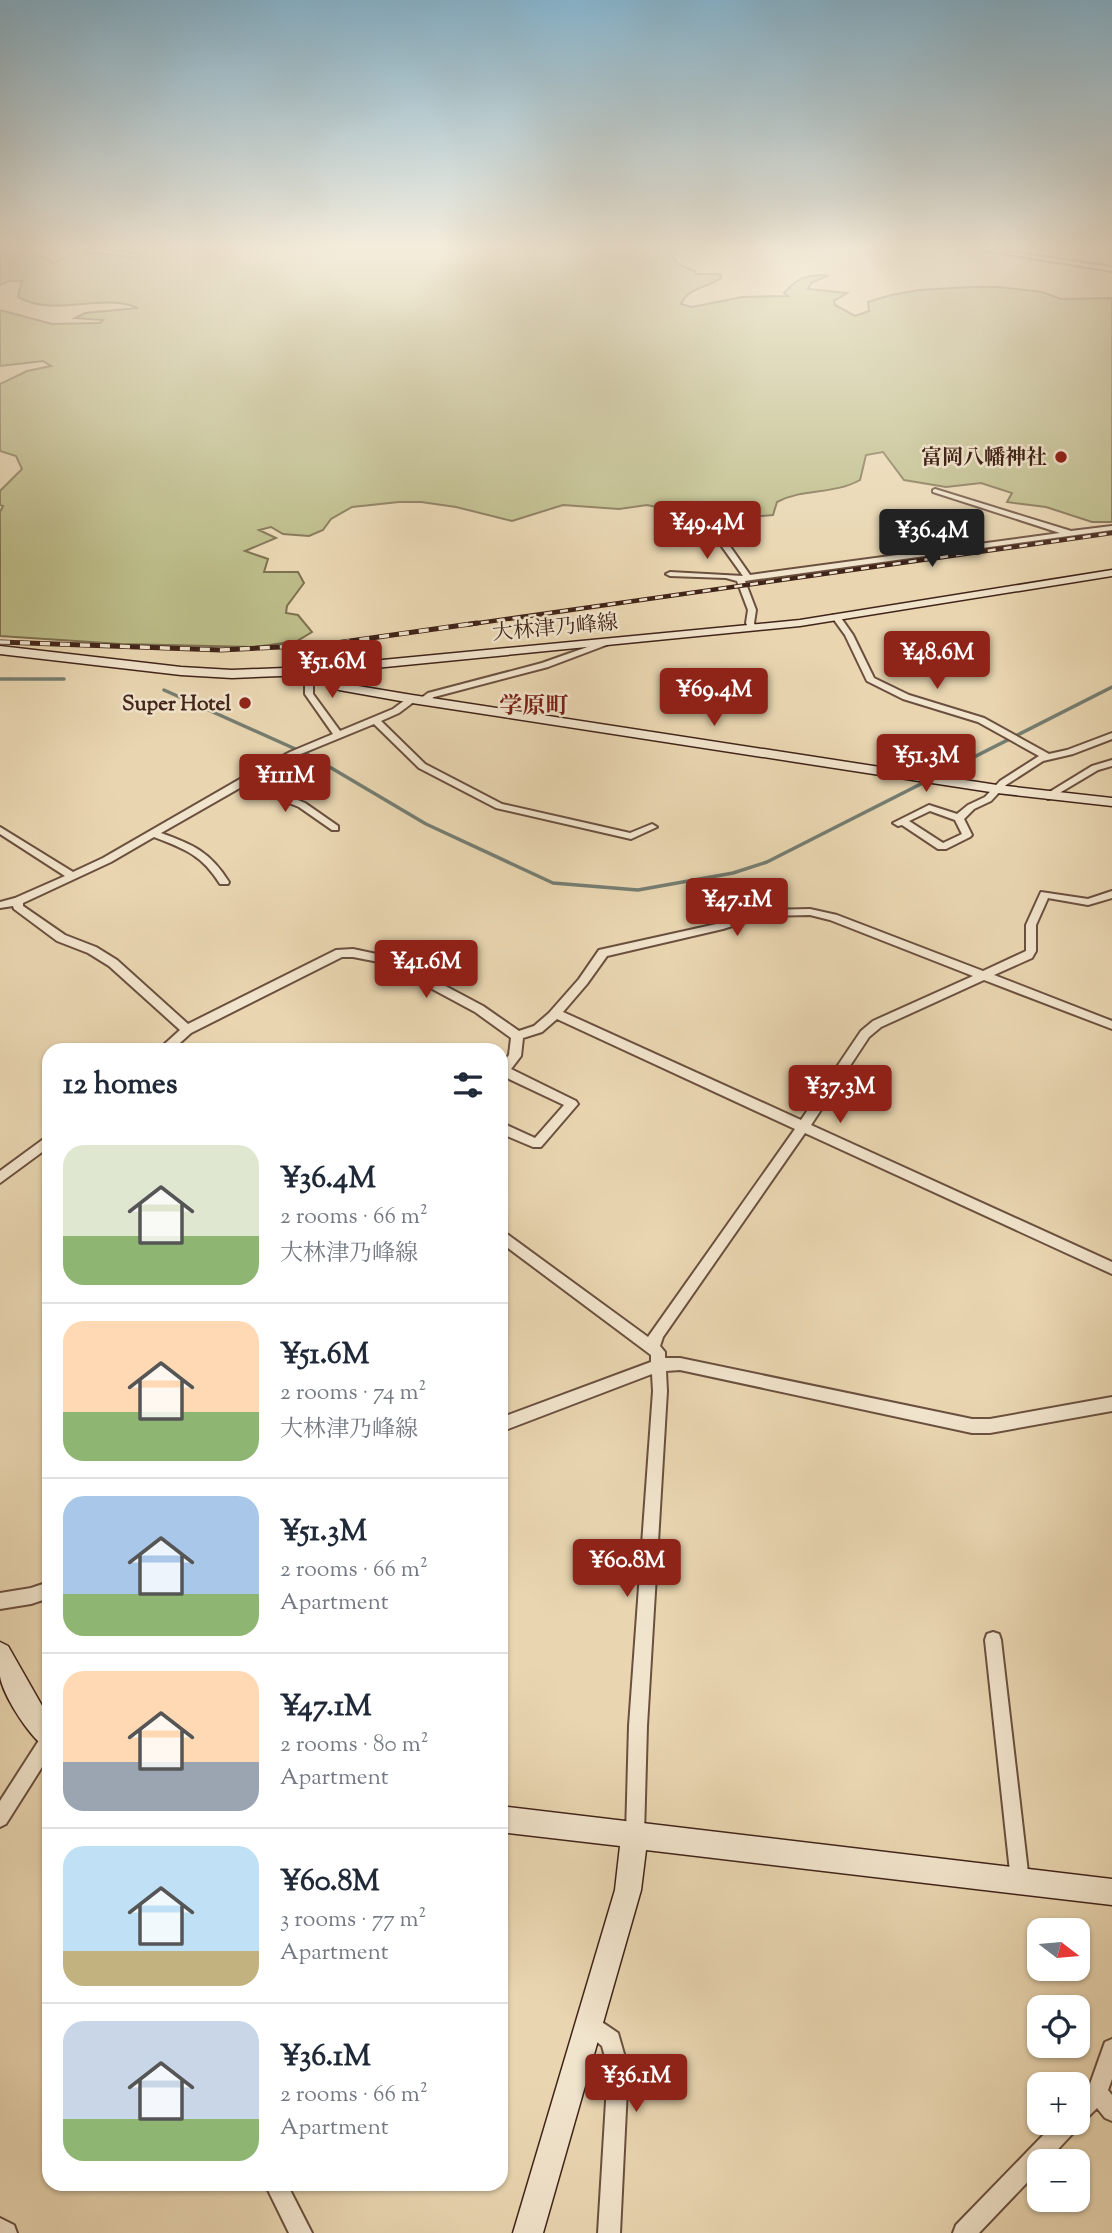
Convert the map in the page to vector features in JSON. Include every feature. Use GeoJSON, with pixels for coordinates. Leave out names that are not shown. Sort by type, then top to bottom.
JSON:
{"type":"FeatureCollection","features":[{"type":"Feature","properties":{"kind":"street"},"geometry":{"type":"LineString","coordinates":[[935,491],[1072,535]]}},
{"type":"Feature","properties":{"kind":"street"},"geometry":{"type":"LineString","coordinates":[[670,574],[744,578],[1112,528]]}},
{"type":"Feature","properties":{"kind":"street"},"geometry":{"type":"LineString","coordinates":[[717,534],[744,578],[752,610],[752,627]]}},
{"type":"Feature","properties":{"kind":"street","name":"大林津乃峰線"},"geometry":{"type":"LineString","coordinates":[[0,650],[181,671],[232,674],[309,671],[836,617],[1112,573]]}},
{"type":"Feature","properties":{"kind":"street"},"geometry":{"type":"LineString","coordinates":[[836,617],[849,635],[870,679],[876,684],[914,700],[973,717],[1047,757]]}},
{"type":"Feature","properties":{"kind":"street"},"geometry":{"type":"LineString","coordinates":[[0,905],[18,901],[107,860],[243,780],[337,734],[375,720],[416,700],[545,665],[614,641]]}},
{"type":"Feature","properties":{"kind":"street"},"geometry":{"type":"LineString","coordinates":[[337,734],[309,694],[309,671],[343,687],[416,700],[997,789],[1112,802]]}},
{"type":"Feature","properties":{"kind":"street"},"geometry":{"type":"LineString","coordinates":[[375,720],[422,766],[499,806],[631,836],[652,827]]}},
{"type":"Feature","properties":{"kind":"street"},"geometry":{"type":"LineString","coordinates":[[959,818],[1003,783],[1047,757],[1070,752],[1112,736]]}},
{"type":"Feature","properties":{"kind":"street"},"geometry":{"type":"LineString","coordinates":[[1048,796],[1095,768],[1112,763]]}},
{"type":"Feature","properties":{"kind":"street"},"geometry":{"type":"LineString","coordinates":[[243,780],[302,805],[335,828]]}},
{"type":"Feature","properties":{"kind":"street"},"geometry":{"type":"LineString","coordinates":[[929,808],[959,818],[967,835],[942,847],[899,823],[929,808]]}},
{"type":"Feature","properties":{"kind":"street"},"geometry":{"type":"LineString","coordinates":[[0,830],[71,875]]}},
{"type":"Feature","properties":{"kind":"street"},"geometry":{"type":"LineString","coordinates":[[152,833],[202,853],[210,860],[224,882]]}},
{"type":"Feature","properties":{"kind":"street"},"geometry":{"type":"LineString","coordinates":[[653,1347],[656,1335],[871,1029],[1031,951],[1031,925],[1045,894],[1088,902],[1112,894]]}},
{"type":"Feature","properties":{"kind":"street"},"geometry":{"type":"LineString","coordinates":[[18,901],[18,907],[61,939],[92,950],[113,963],[187,1030]]}},
{"type":"Feature","properties":{"kind":"street"},"geometry":{"type":"LineString","coordinates":[[517,1036],[539,1029],[598,964],[603,953],[723,926],[763,913],[810,912],[833,917],[1112,1025]]}},
{"type":"Feature","properties":{"kind":"street"},"geometry":{"type":"LineString","coordinates":[[172,1043],[187,1030],[262,995],[340,953],[387,960],[479,1009],[517,1036]]}},
{"type":"Feature","properties":{"kind":"street"},"geometry":{"type":"LineString","coordinates":[[554,1013],[1112,1268]]}},
{"type":"Feature","properties":{"kind":"street"},"geometry":{"type":"LineString","coordinates":[[508,1065],[515,1056],[517,1036]]}},
{"type":"Feature","properties":{"kind":"street"},"geometry":{"type":"LineString","coordinates":[[508,1076],[572,1104],[537,1144],[508,1131]]}},
{"type":"Feature","properties":{"kind":"street"},"geometry":{"type":"LineString","coordinates":[[0,1178],[42,1145]]}},
{"type":"Feature","properties":{"kind":"street"},"geometry":{"type":"LineString","coordinates":[[508,1240],[653,1347],[658,1352],[660,1365],[638,1726],[635,1835],[628,1890],[528,2233]]}},
{"type":"Feature","properties":{"kind":"street"},"geometry":{"type":"LineString","coordinates":[[508,1422],[660,1365],[681,1364],[972,1426],[990,1426],[1112,1404]]}},
{"type":"Feature","properties":{"kind":"street"},"geometry":{"type":"LineString","coordinates":[[0,1601],[42,1593]]}},
{"type":"Feature","properties":{"kind":"street"},"geometry":{"type":"LineString","coordinates":[[993,1640],[1020,1881]]}},
{"type":"Feature","properties":{"kind":"street"},"geometry":{"type":"LineString","coordinates":[[0,1654],[42,1730]]}},
{"type":"Feature","properties":{"kind":"street"},"geometry":{"type":"LineString","coordinates":[[0,1818],[42,1750]]}},
{"type":"Feature","properties":{"kind":"street"},"geometry":{"type":"LineString","coordinates":[[508,1820],[1112,1892]]}},
{"type":"Feature","properties":{"kind":"street"},"geometry":{"type":"LineString","coordinates":[[590,2024],[611,2040],[618,2068],[609,2233]]}},
{"type":"Feature","properties":{"kind":"street"},"geometry":{"type":"LineString","coordinates":[[1090,2100],[1097,2093],[1112,2049]]}},
{"type":"Feature","properties":{"kind":"street"},"geometry":{"type":"LineString","coordinates":[[1097,2093],[1112,2111]]}},
{"type":"Feature","properties":{"kind":"street"},"geometry":{"type":"LineString","coordinates":[[964,2233],[1058,2135]]}},
{"type":"Feature","properties":{"kind":"street"},"geometry":{"type":"LineString","coordinates":[[280,2191],[301,2233]]}},
{"type":"Feature","properties":{"kind":"street"},"geometry":{"type":"LineString","coordinates":[[0,2229],[6,2233]]}},
{"type":"Feature","properties":{"kind":"green space"},"geometry":{"type":"Polygon","coordinates":[[[0,354],[1112,354],[1112,522],[1092,522],[1046,507],[1007,502],[1012,493],[981,483],[946,487],[904,480],[883,452],[866,455],[860,480],[839,488],[797,495],[777,502],[773,515],[717,520],[647,505],[619,509],[563,505],[512,521],[456,507],[399,502],[352,507],[331,519],[323,530],[309,536],[283,534],[271,527],[259,530],[276,538],[245,551],[268,559],[264,572],[298,572],[304,583],[287,606],[286,613],[298,615],[312,632],[297,641],[255,647],[121,644],[0,636],[0,512],[3,506],[0,505],[0,491],[22,469],[16,456],[0,451],[0,384],[27,371],[51,366],[43,361],[0,366],[0,354]]]}},
{"type":"Feature","properties":{"kind":"waterway"},"geometry":{"type":"LineString","coordinates":[[0,679],[64,679]]}},
{"type":"Feature","properties":{"kind":"waterway"},"geometry":{"type":"LineString","coordinates":[[164,690],[311,756],[426,824],[553,883],[638,890],[733,873],[767,862],[1112,687]]}},
{"type":"Feature","properties":{"kind":"railway"},"geometry":{"type":"LineString","coordinates":[[465,625],[1112,533]]}},
{"type":"Feature","properties":{"kind":"railway"},"geometry":{"type":"LineString","coordinates":[[0,642],[221,650],[322,645],[477,623]]}},
{"type":"Feature","properties":{"kind":"place","name":"富岡八幡神社"},"geometry":{"type":"Point","coordinates":[1061,457]}},
{"type":"Feature","properties":{"kind":"place","name":"Super Hotel"},"geometry":{"type":"Point","coordinates":[245,703]}},
{"type":"Feature","properties":{"kind":"district","name":"学原町"},"geometry":{"type":"Point","coordinates":[534,705]}}]}
